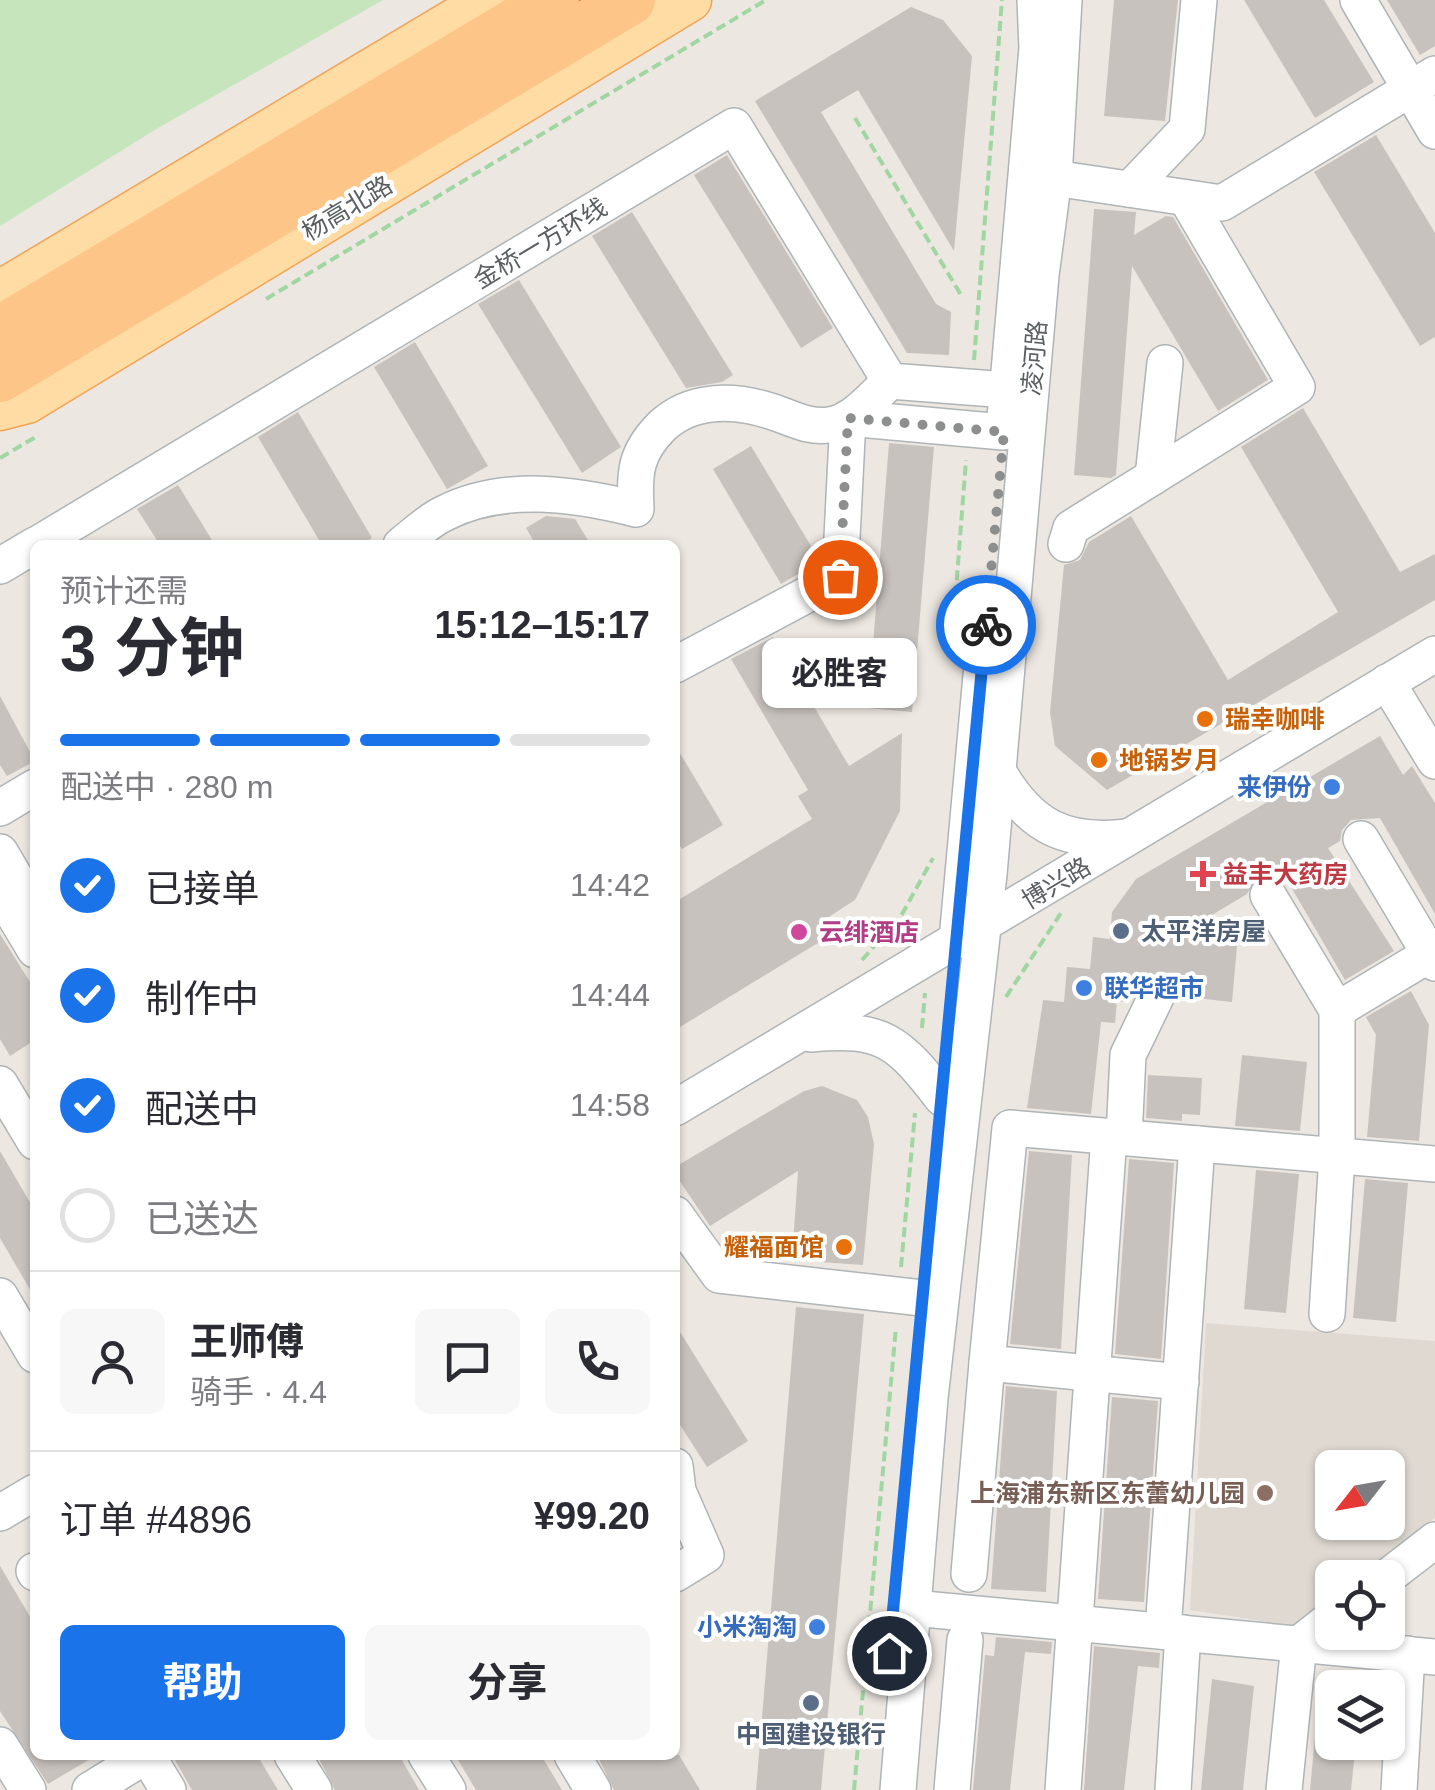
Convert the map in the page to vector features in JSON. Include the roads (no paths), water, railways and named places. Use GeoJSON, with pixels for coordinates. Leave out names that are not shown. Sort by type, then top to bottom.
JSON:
{"type":"FeatureCollection","features":[{"type":"Feature","properties":{"kind":"highway","name":"杨高北路"},"geometry":{"type":"LineString","coordinates":[[0,377],[365,136],[554,0]]}},
{"type":"Feature","properties":{"kind":"highway","name":"杨高北路"},"geometry":{"type":"LineString","coordinates":[[0,331],[630,0]]}},
{"type":"Feature","properties":{"kind":"main road"},"geometry":{"type":"LineString","coordinates":[[0,292],[488,0]]}},
{"type":"Feature","properties":{"kind":"main road","name":"杨高北路"},"geometry":{"type":"LineString","coordinates":[[0,409],[27,402],[690,0]]}},
{"type":"Feature","properties":{"kind":"street","name":"凌河路"},"geometry":{"type":"LineString","coordinates":[[898,1790],[1037,48],[1035,0]]}},
{"type":"Feature","properties":{"kind":"street","name":"凌河路"},"geometry":{"type":"LineString","coordinates":[[877,1790],[910,1297],[998,771],[1041,275],[1054,178],[1064,0]]}},
{"type":"Feature","properties":{"kind":"street"},"geometry":{"type":"LineString","coordinates":[[1130,190],[1187,128],[1198,0]]}},
{"type":"Feature","properties":{"kind":"street"},"geometry":{"type":"LineString","coordinates":[[1358,0],[1423,82],[1435,131]]}},
{"type":"Feature","properties":{"kind":"street"},"geometry":{"type":"LineString","coordinates":[[1054,178],[1222,204],[1423,82]]}},
{"type":"Feature","properties":{"kind":"street","name":"金桥一方环线"},"geometry":{"type":"LineString","coordinates":[[43,540],[734,126],[890,381]]}},
{"type":"Feature","properties":{"kind":"street"},"geometry":{"type":"LineString","coordinates":[[1066,544],[1071,528],[1297,387],[1186,198]]}},
{"type":"Feature","properties":{"kind":"street"},"geometry":{"type":"LineString","coordinates":[[1153,477],[1164,363]]}},
{"type":"Feature","properties":{"kind":"street"},"geometry":{"type":"LineString","coordinates":[[407,540],[445,512],[500,498],[578,494],[636,509],[634,471],[652,437],[677,412],[714,402],[770,411],[800,424],[831,426],[848,418],[890,381],[1007,390]]}},
{"type":"Feature","properties":{"kind":"street"},"geometry":{"type":"LineString","coordinates":[[848,418],[1004,432]]}},
{"type":"Feature","properties":{"kind":"street"},"geometry":{"type":"LineString","coordinates":[[680,661],[840,577],[848,418]]}},
{"type":"Feature","properties":{"kind":"street","name":"金桥一方环线"},"geometry":{"type":"LineString","coordinates":[[0,566],[30,548]]}},
{"type":"Feature","properties":{"kind":"street","name":"博兴路"},"geometry":{"type":"LineString","coordinates":[[680,1105],[969,936],[1435,654]]}},
{"type":"Feature","properties":{"kind":"street"},"geometry":{"type":"LineString","coordinates":[[1387,682],[1435,761]]}},
{"type":"Feature","properties":{"kind":"street"},"geometry":{"type":"LineString","coordinates":[[998,771],[1012,796],[1052,828],[1089,841],[1134,836]]}},
{"type":"Feature","properties":{"kind":"street"},"geometry":{"type":"LineString","coordinates":[[0,808],[30,789]]}},
{"type":"Feature","properties":{"kind":"street"},"geometry":{"type":"LineString","coordinates":[[1338,1010],[1433,956],[1361,839]]}},
{"type":"Feature","properties":{"kind":"street"},"geometry":{"type":"LineString","coordinates":[[0,852],[30,903]]}},
{"type":"Feature","properties":{"kind":"street"},"geometry":{"type":"LineString","coordinates":[[0,891],[30,942]]}},
{"type":"Feature","properties":{"kind":"street"},"geometry":{"type":"LineString","coordinates":[[1268,894],[1338,1010],[1337,1156],[1327,1314]]}},
{"type":"Feature","properties":{"kind":"street"},"geometry":{"type":"LineString","coordinates":[[1063,1790],[1116,1137],[1128,1054],[1156,997]]}},
{"type":"Feature","properties":{"kind":"street"},"geometry":{"type":"LineString","coordinates":[[796,1036],[858,1029],[884,1039],[919,1068],[942,1098]]}},
{"type":"Feature","properties":{"kind":"street"},"geometry":{"type":"LineString","coordinates":[[13,1104],[30,1133]]}},
{"type":"Feature","properties":{"kind":"street"},"geometry":{"type":"LineString","coordinates":[[969,1574],[1010,1128],[1435,1164]]}},
{"type":"Feature","properties":{"kind":"street"},"geometry":{"type":"LineString","coordinates":[[1173,1790],[1173,1632],[1196,1144]]}},
{"type":"Feature","properties":{"kind":"street"},"geometry":{"type":"LineString","coordinates":[[680,1221],[720,1275],[910,1297]]}},
{"type":"Feature","properties":{"kind":"street"},"geometry":{"type":"LineString","coordinates":[[0,1296],[30,1347]]}},
{"type":"Feature","properties":{"kind":"street"},"geometry":{"type":"LineString","coordinates":[[988,1363],[1182,1382]]}},
{"type":"Feature","properties":{"kind":"street"},"geometry":{"type":"LineString","coordinates":[[0,1513],[30,1495]]}},
{"type":"Feature","properties":{"kind":"street"},"geometry":{"type":"LineString","coordinates":[[680,1496],[706,1555],[680,1571]]}},
{"type":"Feature","properties":{"kind":"street"},"geometry":{"type":"LineString","coordinates":[[1405,1563],[1435,1540]]}},
{"type":"Feature","properties":{"kind":"street"},"geometry":{"type":"LineString","coordinates":[[913,1608],[1421,1655],[1399,1790]]}},
{"type":"Feature","properties":{"kind":"street"},"geometry":{"type":"LineString","coordinates":[[1284,1790],[1299,1644],[1315,1631]]}},
{"type":"Feature","properties":{"kind":"street"},"geometry":{"type":"LineString","coordinates":[[952,1790],[966,1640]]}},
{"type":"Feature","properties":{"kind":"street"},"geometry":{"type":"LineString","coordinates":[[0,1745],[28,1790]]}},
{"type":"Feature","properties":{"kind":"street"},"geometry":{"type":"LineString","coordinates":[[90,1790],[139,1760]]}},
{"type":"Feature","properties":{"kind":"street"},"geometry":{"type":"LineString","coordinates":[[150,1760],[168,1790]]}},
{"type":"Feature","properties":{"kind":"street"},"geometry":{"type":"LineString","coordinates":[[295,1760],[314,1790]]}},
{"type":"Feature","properties":{"kind":"street"},"geometry":{"type":"LineString","coordinates":[[429,1760],[448,1790]]}},
{"type":"Feature","properties":{"kind":"street"},"geometry":{"type":"LineString","coordinates":[[575,1760],[592,1790]]}},
{"type":"Feature","properties":{"kind":"place","name":"必胜客"},"geometry":{"type":"Point","coordinates":[840,577]}},
{"type":"Feature","properties":{"kind":"place","name":"瑞幸咖啡"},"geometry":{"type":"Point","coordinates":[1205,719]}},
{"type":"Feature","properties":{"kind":"place","name":"地锅岁月"},"geometry":{"type":"Point","coordinates":[1099,760]}},
{"type":"Feature","properties":{"kind":"place","name":"来伊份"},"geometry":{"type":"Point","coordinates":[1332,787]}},
{"type":"Feature","properties":{"kind":"place","name":"益丰大药房"},"geometry":{"type":"Point","coordinates":[1203,874]}},
{"type":"Feature","properties":{"kind":"place","name":"太平洋房屋"},"geometry":{"type":"Point","coordinates":[1121,931]}},
{"type":"Feature","properties":{"kind":"place","name":"云绯酒店"},"geometry":{"type":"Point","coordinates":[799,932]}},
{"type":"Feature","properties":{"kind":"place","name":"联华超市"},"geometry":{"type":"Point","coordinates":[1084,988]}},
{"type":"Feature","properties":{"kind":"place","name":"耀福面馆"},"geometry":{"type":"Point","coordinates":[844,1247]}},
{"type":"Feature","properties":{"kind":"place","name":"上海浦东新区东蕾幼儿园"},"geometry":{"type":"Point","coordinates":[1265,1493]}},
{"type":"Feature","properties":{"kind":"place","name":"小米淘淘"},"geometry":{"type":"Point","coordinates":[817,1627]}},
{"type":"Feature","properties":{"kind":"place","name":"中国建设银行"},"geometry":{"type":"Point","coordinates":[811,1703]}}]}
